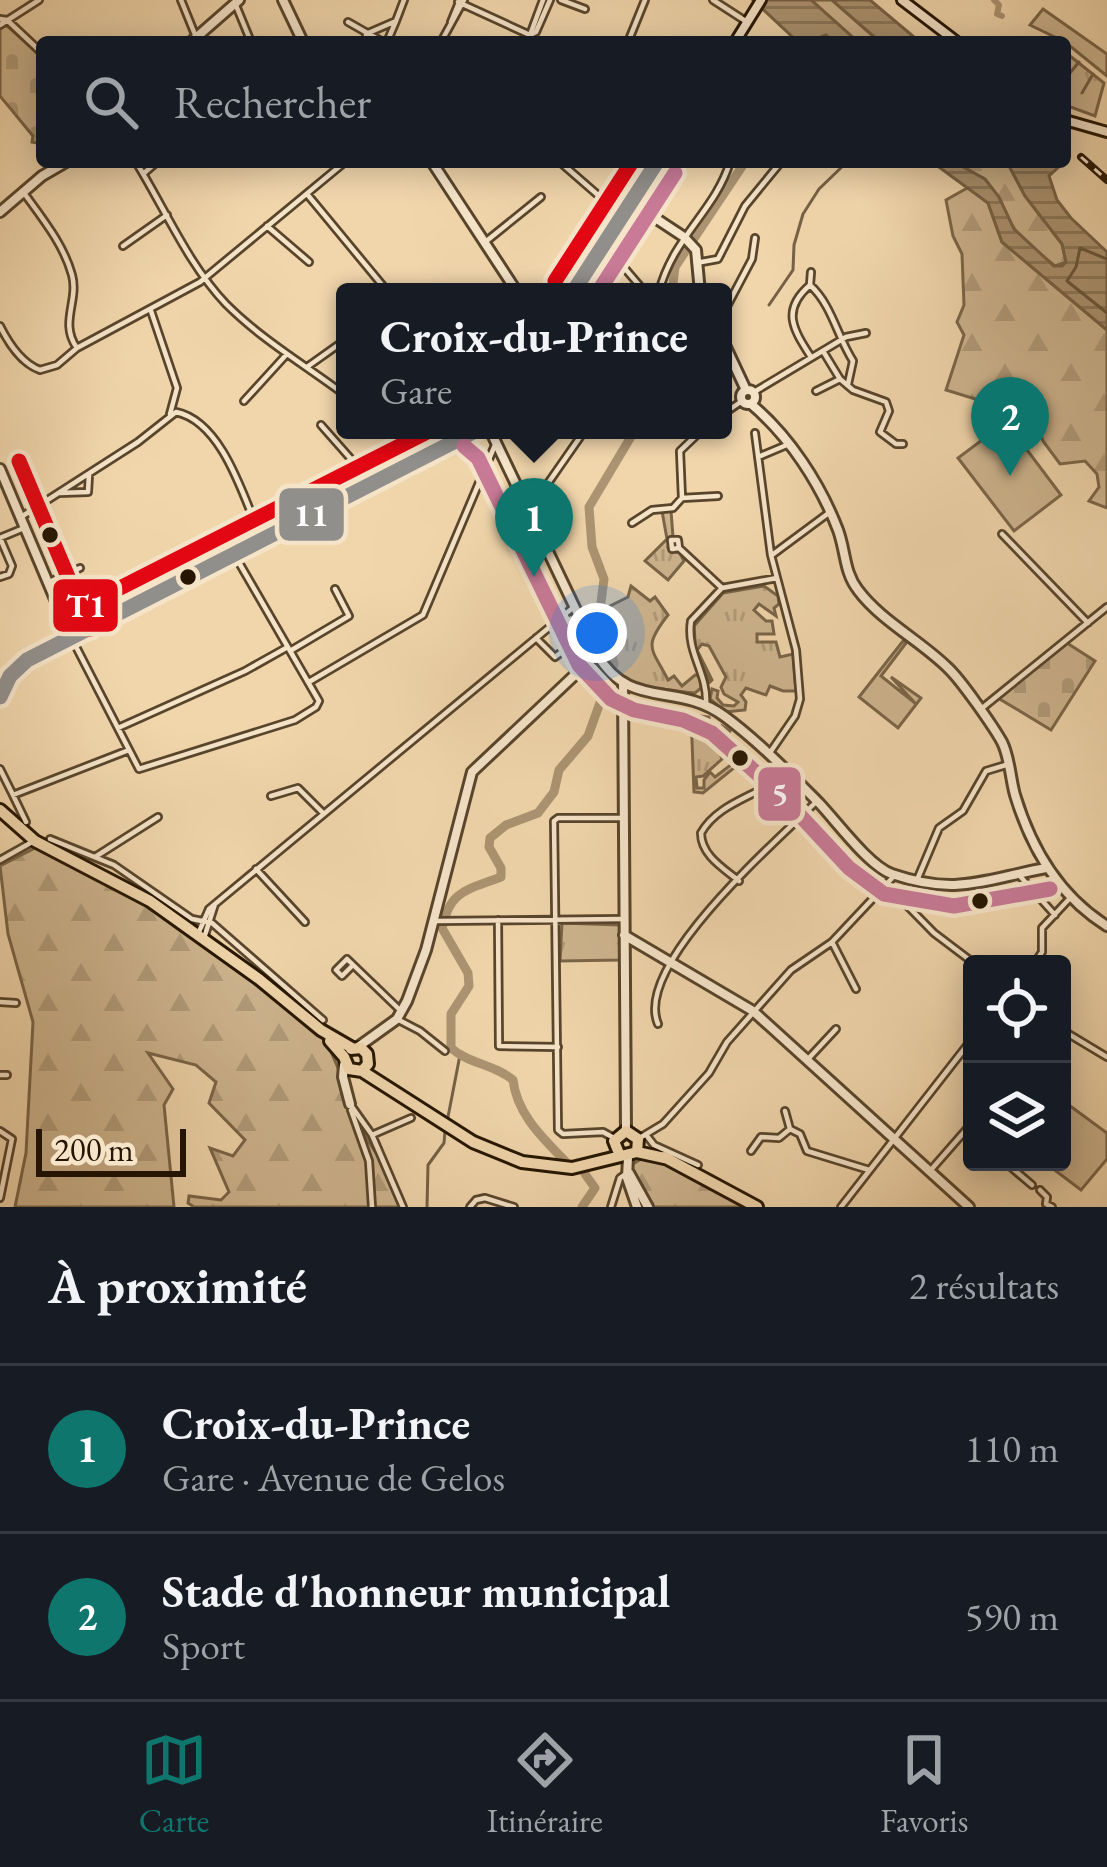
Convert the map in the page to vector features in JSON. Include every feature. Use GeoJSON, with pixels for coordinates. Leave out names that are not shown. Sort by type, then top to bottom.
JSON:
{"type":"FeatureCollection","features":[{"type":"Feature","properties":{"kind":"main road"},"geometry":{"type":"LineString","coordinates":[[0,810],[35,841],[111,878],[201,936],[322,1025],[398,1091],[487,1149],[522,1162],[559,1168],[594,1164],[629,1145],[669,1159],[757,1207]]}},
{"type":"Feature","properties":{"kind":"street"},"geometry":{"type":"LineString","coordinates":[[36,48],[2,21],[39,0]]}},
{"type":"Feature","properties":{"kind":"street"},"geometry":{"type":"LineString","coordinates":[[181,0],[196,36]]}},
{"type":"Feature","properties":{"kind":"street"},"geometry":{"type":"LineString","coordinates":[[283,0],[300,36]]}},
{"type":"Feature","properties":{"kind":"street"},"geometry":{"type":"LineString","coordinates":[[388,36],[404,0]]}},
{"type":"Feature","properties":{"kind":"street"},"geometry":{"type":"LineString","coordinates":[[444,36],[461,2],[530,35],[546,0]]}},
{"type":"Feature","properties":{"kind":"street"},"geometry":{"type":"LineString","coordinates":[[561,0],[585,9]]}},
{"type":"Feature","properties":{"kind":"street"},"geometry":{"type":"LineString","coordinates":[[630,36],[645,0]]}},
{"type":"Feature","properties":{"kind":"street"},"geometry":{"type":"LineString","coordinates":[[713,0],[747,22]]}},
{"type":"Feature","properties":{"kind":"street"},"geometry":{"type":"LineString","coordinates":[[902,0],[949,36]]}},
{"type":"Feature","properties":{"kind":"street"},"geometry":{"type":"LineString","coordinates":[[200,36],[236,1],[249,36]]}},
{"type":"Feature","properties":{"kind":"street"},"geometry":{"type":"LineString","coordinates":[[739,36],[760,2]]}},
{"type":"Feature","properties":{"kind":"street"},"geometry":{"type":"LineString","coordinates":[[366,34],[396,21]]}},
{"type":"Feature","properties":{"kind":"street"},"geometry":{"type":"LineString","coordinates":[[348,22],[371,36]]}},
{"type":"Feature","properties":{"kind":"street"},"geometry":{"type":"LineString","coordinates":[[1071,122],[1107,132]]}},
{"type":"Feature","properties":{"kind":"street"},"geometry":{"type":"LineString","coordinates":[[0,212],[56,168]]}},
{"type":"Feature","properties":{"kind":"street"},"geometry":{"type":"LineString","coordinates":[[140,168],[204,278],[225,303],[286,355],[336,388]]}},
{"type":"Feature","properties":{"kind":"street"},"geometry":{"type":"LineString","coordinates":[[143,174],[150,168]]}},
{"type":"Feature","properties":{"kind":"street"},"geometry":{"type":"LineString","coordinates":[[0,326],[25,361],[40,370],[57,364],[77,348],[204,278],[338,168]]}},
{"type":"Feature","properties":{"kind":"street"},"geometry":{"type":"LineString","coordinates":[[436,168],[511,283]]}},
{"type":"Feature","properties":{"kind":"street"},"geometry":{"type":"LineString","coordinates":[[567,168],[622,215]]}},
{"type":"Feature","properties":{"kind":"street"},"geometry":{"type":"LineString","coordinates":[[579,283],[652,168]]}},
{"type":"Feature","properties":{"kind":"street"},"geometry":{"type":"LineString","coordinates":[[662,283],[669,258],[728,168]]}},
{"type":"Feature","properties":{"kind":"street"},"geometry":{"type":"LineString","coordinates":[[696,263],[718,259],[745,206],[776,168]]}},
{"type":"Feature","properties":{"kind":"street"},"geometry":{"type":"LineString","coordinates":[[24,193],[56,240],[74,280],[67,320],[77,348]]}},
{"type":"Feature","properties":{"kind":"street"},"geometry":{"type":"LineString","coordinates":[[307,194],[381,283]]}},
{"type":"Feature","properties":{"kind":"street"},"geometry":{"type":"LineString","coordinates":[[484,243],[542,197]]}},
{"type":"Feature","properties":{"kind":"street"},"geometry":{"type":"LineString","coordinates":[[631,202],[696,250],[699,283]]}},
{"type":"Feature","properties":{"kind":"street"},"geometry":{"type":"LineString","coordinates":[[123,246],[167,214]]}},
{"type":"Feature","properties":{"kind":"street"},"geometry":{"type":"LineString","coordinates":[[267,226],[309,262]]}},
{"type":"Feature","properties":{"kind":"street"},"geometry":{"type":"LineString","coordinates":[[732,297],[752,259],[755,238]]}},
{"type":"Feature","properties":{"kind":"street"},"geometry":{"type":"LineString","coordinates":[[604,244],[637,283]]}},
{"type":"Feature","properties":{"kind":"street"},"geometry":{"type":"LineString","coordinates":[[811,272],[810,285],[790,313],[790,325],[811,357]]}},
{"type":"Feature","properties":{"kind":"street"},"geometry":{"type":"LineString","coordinates":[[810,285],[830,313],[853,361],[848,384]]}},
{"type":"Feature","properties":{"kind":"street"},"geometry":{"type":"LineString","coordinates":[[0,577],[12,568],[0,538],[58,493],[138,442],[170,414],[177,388],[151,311]]}},
{"type":"Feature","properties":{"kind":"street"},"geometry":{"type":"LineString","coordinates":[[750,391],[840,341],[866,333]]}},
{"type":"Feature","properties":{"kind":"street"},"geometry":{"type":"LineString","coordinates":[[307,367],[336,346]]}},
{"type":"Feature","properties":{"kind":"street"},"geometry":{"type":"LineString","coordinates":[[823,351],[853,390],[886,402],[889,412],[880,432],[903,444]]}},
{"type":"Feature","properties":{"kind":"street"},"geometry":{"type":"LineString","coordinates":[[244,401],[286,355]]}},
{"type":"Feature","properties":{"kind":"street"},"geometry":{"type":"LineString","coordinates":[[732,358],[755,399],[732,409]]}},
{"type":"Feature","properties":{"kind":"street"},"geometry":{"type":"LineString","coordinates":[[816,391],[840,379]]}},
{"type":"Feature","properties":{"kind":"street"},"geometry":{"type":"LineString","coordinates":[[746,402],[789,444],[830,512],[840,534],[846,572],[860,594],[948,668],[1002,743],[1019,807],[1046,868],[1071,897],[1107,926]]}},
{"type":"Feature","properties":{"kind":"street"},"geometry":{"type":"LineString","coordinates":[[170,414],[188,415],[220,450],[235,472],[262,540]]}},
{"type":"Feature","properties":{"kind":"street"},"geometry":{"type":"LineString","coordinates":[[321,425],[374,484]]}},
{"type":"Feature","properties":{"kind":"street"},"geometry":{"type":"LineString","coordinates":[[755,433],[771,555],[796,650],[800,699],[795,716],[769,754]]}},
{"type":"Feature","properties":{"kind":"street"},"geometry":{"type":"LineString","coordinates":[[395,439],[416,461]]}},
{"type":"Feature","properties":{"kind":"street"},"geometry":{"type":"LineString","coordinates":[[0,697],[17,668],[71,637],[459,439]]}},
{"type":"Feature","properties":{"kind":"street"},"geometry":{"type":"LineString","coordinates":[[488,439],[495,445]]}},
{"type":"Feature","properties":{"kind":"street"},"geometry":{"type":"LineString","coordinates":[[493,439],[597,654],[606,671],[620,682],[706,704],[769,754],[892,873],[957,888],[1046,868]]}},
{"type":"Feature","properties":{"kind":"street"},"geometry":{"type":"LineString","coordinates":[[528,512],[579,439]]}},
{"type":"Feature","properties":{"kind":"street"},"geometry":{"type":"LineString","coordinates":[[632,523],[652,510],[673,508],[682,497],[680,451],[693,439]]}},
{"type":"Feature","properties":{"kind":"street"},"geometry":{"type":"LineString","coordinates":[[758,457],[789,444]]}},
{"type":"Feature","properties":{"kind":"street"},"geometry":{"type":"LineString","coordinates":[[308,682],[426,612],[495,445]]}},
{"type":"Feature","properties":{"kind":"street"},"geometry":{"type":"LineString","coordinates":[[0,470],[71,637],[142,770],[295,720],[319,703],[234,554]]}},
{"type":"Feature","properties":{"kind":"street"},"geometry":{"type":"LineString","coordinates":[[58,493],[88,492],[88,475]]}},
{"type":"Feature","properties":{"kind":"street"},"geometry":{"type":"LineString","coordinates":[[682,497],[718,496]]}},
{"type":"Feature","properties":{"kind":"street"},"geometry":{"type":"LineString","coordinates":[[771,555],[830,512]]}},
{"type":"Feature","properties":{"kind":"street"},"geometry":{"type":"LineString","coordinates":[[1002,534],[1088,623]]}},
{"type":"Feature","properties":{"kind":"street"},"geometry":{"type":"LineString","coordinates":[[679,548],[722,588]]}},
{"type":"Feature","properties":{"kind":"street"},"geometry":{"type":"LineString","coordinates":[[47,583],[80,568]]}},
{"type":"Feature","properties":{"kind":"street"},"geometry":{"type":"LineString","coordinates":[[706,704],[706,685],[692,655],[689,627],[722,588],[777,578]]}},
{"type":"Feature","properties":{"kind":"street"},"geometry":{"type":"LineString","coordinates":[[118,728],[245,671],[349,616],[335,589]]}},
{"type":"Feature","properties":{"kind":"street"},"geometry":{"type":"LineString","coordinates":[[201,936],[215,904],[575,606]]}},
{"type":"Feature","properties":{"kind":"street"},"geometry":{"type":"LineString","coordinates":[[978,710],[1107,607]]}},
{"type":"Feature","properties":{"kind":"street"},"geometry":{"type":"LineString","coordinates":[[536,638],[555,657],[563,651],[564,642]]}},
{"type":"Feature","properties":{"kind":"street"},"geometry":{"type":"LineString","coordinates":[[372,1207],[369,1161],[345,1086],[371,1036],[399,1016],[440,921],[472,772],[597,654]]}},
{"type":"Feature","properties":{"kind":"street"},"geometry":{"type":"LineString","coordinates":[[620,682],[627,1173],[637,1207]]}},
{"type":"Feature","properties":{"kind":"street"},"geometry":{"type":"LineString","coordinates":[[694,698],[706,685]]}},
{"type":"Feature","properties":{"kind":"street"},"geometry":{"type":"LineString","coordinates":[[13,795],[129,750]]}},
{"type":"Feature","properties":{"kind":"street"},"geometry":{"type":"LineString","coordinates":[[917,880],[939,828],[963,811],[986,771],[1010,764]]}},
{"type":"Feature","properties":{"kind":"street"},"geometry":{"type":"LineString","coordinates":[[0,769],[26,822]]}},
{"type":"Feature","properties":{"kind":"street"},"geometry":{"type":"LineString","coordinates":[[739,881],[708,854],[701,845],[701,833],[737,799],[773,785],[787,771]]}},
{"type":"Feature","properties":{"kind":"street"},"geometry":{"type":"LineString","coordinates":[[271,796],[298,788],[325,814]]}},
{"type":"Feature","properties":{"kind":"street"},"geometry":{"type":"LineString","coordinates":[[658,1024],[654,997],[669,959],[817,801]]}},
{"type":"Feature","properties":{"kind":"street"},"geometry":{"type":"LineString","coordinates":[[95,857],[158,817]]}},
{"type":"Feature","properties":{"kind":"street"},"geometry":{"type":"LineString","coordinates":[[622,818],[555,819],[559,1132],[603,1132],[629,1145],[654,1145],[698,1165]]}},
{"type":"Feature","properties":{"kind":"street"},"geometry":{"type":"LineString","coordinates":[[50,839],[122,870],[192,919],[207,921],[322,1025]]}},
{"type":"Feature","properties":{"kind":"street"},"geometry":{"type":"LineString","coordinates":[[0,860],[35,841]]}},
{"type":"Feature","properties":{"kind":"street"},"geometry":{"type":"LineString","coordinates":[[256,869],[305,922]]}},
{"type":"Feature","properties":{"kind":"street"},"geometry":{"type":"LineString","coordinates":[[629,1145],[663,1124],[709,1073],[753,1011],[791,970],[832,942],[887,885],[892,873]]}},
{"type":"Feature","properties":{"kind":"street"},"geometry":{"type":"LineString","coordinates":[[1018,874],[1055,914]]}},
{"type":"Feature","properties":{"kind":"street"},"geometry":{"type":"LineString","coordinates":[[887,885],[963,955]]}},
{"type":"Feature","properties":{"kind":"street"},"geometry":{"type":"LineString","coordinates":[[1040,955],[1042,928],[1071,897]]}},
{"type":"Feature","properties":{"kind":"street"},"geometry":{"type":"LineString","coordinates":[[440,921],[623,919]]}},
{"type":"Feature","properties":{"kind":"street"},"geometry":{"type":"LineString","coordinates":[[498,920],[499,1046],[558,1047]]}},
{"type":"Feature","properties":{"kind":"street"},"geometry":{"type":"LineString","coordinates":[[624,935],[753,1011],[969,1207]]}},
{"type":"Feature","properties":{"kind":"street"},"geometry":{"type":"LineString","coordinates":[[832,942],[856,989]]}},
{"type":"Feature","properties":{"kind":"street"},"geometry":{"type":"LineString","coordinates":[[353,965],[399,1016],[445,1052]]}},
{"type":"Feature","properties":{"kind":"street"},"geometry":{"type":"LineString","coordinates":[[0,1001],[16,1003]]}},
{"type":"Feature","properties":{"kind":"street"},"geometry":{"type":"LineString","coordinates":[[809,1058],[836,1030]]}},
{"type":"Feature","properties":{"kind":"street"},"geometry":{"type":"LineString","coordinates":[[1071,1035],[1107,1057]]}},
{"type":"Feature","properties":{"kind":"street"},"geometry":{"type":"LineString","coordinates":[[841,1207],[963,1051]]}},
{"type":"Feature","properties":{"kind":"street"},"geometry":{"type":"LineString","coordinates":[[350,1104],[372,1135],[403,1207]]}},
{"type":"Feature","properties":{"kind":"street"},"geometry":{"type":"LineString","coordinates":[[785,1111],[790,1130]]}},
{"type":"Feature","properties":{"kind":"street"},"geometry":{"type":"LineString","coordinates":[[372,1135],[411,1118]]}},
{"type":"Feature","properties":{"kind":"street"},"geometry":{"type":"LineString","coordinates":[[790,1130],[800,1134],[807,1151],[868,1170]]}},
{"type":"Feature","properties":{"kind":"street"},"geometry":{"type":"LineString","coordinates":[[751,1151],[761,1138],[779,1138],[790,1130]]}},
{"type":"Feature","properties":{"kind":"street"},"geometry":{"type":"LineString","coordinates":[[0,1131],[12,1138],[0,1198]]}},
{"type":"Feature","properties":{"kind":"street"},"geometry":{"type":"LineString","coordinates":[[930,1171],[963,1138]]}},
{"type":"Feature","properties":{"kind":"street"},"geometry":{"type":"LineString","coordinates":[[0,1166],[9,1163]]}},
{"type":"Feature","properties":{"kind":"street"},"geometry":{"type":"LineString","coordinates":[[1016,1171],[1036,1187],[1047,1204]]}},
{"type":"Feature","properties":{"kind":"street"},"geometry":{"type":"LineString","coordinates":[[610,1207],[620,1178],[627,1173]]}},
{"type":"Feature","properties":{"kind":"street"},"geometry":{"type":"LineString","coordinates":[[627,1173],[648,1207]]}},
{"type":"Feature","properties":{"kind":"street"},"geometry":{"type":"LineString","coordinates":[[470,1207],[485,1198],[514,1207]]}},
{"type":"Feature","properties":{"kind":"green space"},"geometry":{"type":"Polygon","coordinates":[[[811,0],[832,0],[873,36],[851,36],[811,0]]]}},
{"type":"Feature","properties":{"kind":"green space"},"geometry":{"type":"Polygon","coordinates":[[[1043,9],[1107,54],[1107,76],[1071,47],[1071,36],[1053,36],[1030,25],[1043,9]]]}},
{"type":"Feature","properties":{"kind":"green space"},"geometry":{"type":"Polygon","coordinates":[[[7,26],[36,52],[36,143],[0,96],[0,27],[7,26]]]}},
{"type":"Feature","properties":{"kind":"green space"},"geometry":{"type":"Polygon","coordinates":[[[1071,57],[1104,83],[1095,116],[1071,107],[1071,57]]]}},
{"type":"Feature","properties":{"kind":"green space"},"geometry":{"type":"Polygon","coordinates":[[[966,168],[1010,168],[1062,244],[1066,262],[1055,266],[1032,247],[983,181],[966,168]]]}},
{"type":"Feature","properties":{"kind":"green space"},"geometry":{"type":"Polygon","coordinates":[[[969,187],[988,203],[1002,242],[1107,330],[1107,508],[1089,501],[1099,487],[1097,474],[1085,461],[1060,464],[1043,441],[1030,405],[985,402],[946,390],[964,335],[957,322],[964,305],[962,254],[946,200],[969,187]]]}},
{"type":"Feature","properties":{"kind":"green space"},"geometry":{"type":"Polygon","coordinates":[[[1006,422],[1061,495],[1014,531],[958,458],[1006,422]]]}},
{"type":"Feature","properties":{"kind":"green space"},"geometry":{"type":"Polygon","coordinates":[[[662,511],[671,511],[673,537],[668,547],[679,551],[684,561],[668,580],[645,561],[667,539],[662,511]]]}},
{"type":"Feature","properties":{"kind":"green space"},"geometry":{"type":"Polygon","coordinates":[[[631,586],[650,601],[655,597],[668,615],[652,642],[654,654],[668,680],[674,676],[682,686],[700,676],[701,688],[695,693],[635,684],[615,671],[606,658],[586,618],[628,597],[631,586]]]}},
{"type":"Feature","properties":{"kind":"green space"},"geometry":{"type":"Polygon","coordinates":[[[764,586],[778,596],[779,604],[774,608],[776,616],[759,604],[754,610],[772,621],[774,634],[757,634],[757,642],[776,642],[780,657],[793,654],[796,691],[770,686],[766,695],[746,688],[741,695],[745,710],[726,712],[710,699],[712,689],[718,691],[723,705],[738,702],[724,694],[721,687],[726,677],[709,646],[702,644],[697,650],[710,682],[696,654],[694,626],[723,593],[764,586]]]}},
{"type":"Feature","properties":{"kind":"green space"},"geometry":{"type":"Polygon","coordinates":[[[906,643],[881,676],[915,703],[891,677],[921,698],[898,728],[859,697],[906,643]]]}},
{"type":"Feature","properties":{"kind":"green space"},"geometry":{"type":"Polygon","coordinates":[[[1067,643],[1095,661],[1051,730],[998,698],[1067,643]]]}},
{"type":"Feature","properties":{"kind":"green space"},"geometry":{"type":"Polygon","coordinates":[[[691,715],[709,717],[710,735],[715,738],[721,737],[722,726],[730,731],[718,748],[722,759],[696,777],[697,788],[704,788],[710,772],[715,777],[732,764],[732,749],[745,759],[703,793],[694,792],[691,715]]]}},
{"type":"Feature","properties":{"kind":"green space"},"geometry":{"type":"Polygon","coordinates":[[[39,846],[127,888],[320,1026],[341,1075],[348,1109],[386,1169],[401,1207],[194,1207],[188,1203],[189,1196],[221,1200],[229,1192],[210,1148],[233,1156],[245,1140],[209,1103],[216,1082],[196,1065],[148,1053],[173,1089],[164,1105],[174,1207],[15,1207],[26,1153],[33,1022],[8,934],[0,866],[39,846]]]}},
{"type":"Feature","properties":{"kind":"green space"},"geometry":{"type":"Polygon","coordinates":[[[562,923],[620,925],[620,960],[560,961],[562,923]]]}},
{"type":"Feature","properties":{"kind":"green space"},"geometry":{"type":"Polygon","coordinates":[[[1071,1107],[1107,1133],[1107,1159],[1081,1190],[1056,1171],[1071,1171],[1071,1107]]]}},
{"type":"Feature","properties":{"kind":"green space"},"geometry":{"type":"Polygon","coordinates":[[[643,1158],[681,1169],[748,1207],[640,1207],[631,1165],[643,1158]]]}},
{"type":"Feature","properties":{"kind":"water"},"geometry":{"type":"Polygon","coordinates":[[[753,0],[811,0],[851,36],[826,35],[792,36],[753,0]]]}},
{"type":"Feature","properties":{"kind":"water"},"geometry":{"type":"Polygon","coordinates":[[[832,0],[870,0],[913,36],[873,36],[832,0]]]}},
{"type":"Feature","properties":{"kind":"water"},"geometry":{"type":"Polygon","coordinates":[[[940,168],[965,168],[985,179],[1014,229],[1054,266],[1062,266],[1066,262],[1062,244],[1010,168],[1058,168],[1049,176],[1057,200],[1107,252],[1107,330],[1002,242],[988,203],[940,168]]]}},
{"type":"Feature","properties":{"kind":"waterway"},"geometry":{"type":"LineString","coordinates":[[994,0],[1002,16]]}},
{"type":"Feature","properties":{"kind":"waterway"},"geometry":{"type":"LineString","coordinates":[[1071,72],[1079,62]]}},
{"type":"Feature","properties":{"kind":"waterway"},"geometry":{"type":"LineString","coordinates":[[1082,93],[1093,74]]}},
{"type":"Feature","properties":{"kind":"waterway"},"geometry":{"type":"LineString","coordinates":[[673,283],[675,267],[741,168]]}},
{"type":"Feature","properties":{"kind":"waterway"},"geometry":{"type":"LineString","coordinates":[[769,305],[793,270],[803,214],[841,168]]}},
{"type":"Feature","properties":{"kind":"waterway"},"geometry":{"type":"LineString","coordinates":[[567,1163],[526,1115],[513,1080],[451,1048],[451,1014],[469,986],[468,973],[442,928],[455,899],[501,877],[490,838],[506,825],[538,813],[554,792],[559,770],[588,736],[614,664],[600,610],[604,579],[592,547],[589,507],[630,439]]}},
{"type":"Feature","properties":{"kind":"waterway"},"geometry":{"type":"LineString","coordinates":[[447,1122],[460,1055]]}},
{"type":"Feature","properties":{"kind":"waterway"},"geometry":{"type":"LineString","coordinates":[[427,1207],[428,1165],[444,1143],[445,1131]]}},
{"type":"Feature","properties":{"kind":"waterway"},"geometry":{"type":"LineString","coordinates":[[582,1207],[595,1188],[585,1174]]}},
{"type":"Feature","properties":{"kind":"railway"},"geometry":{"type":"LineString","coordinates":[[1081,157],[1107,180]]}},
{"type":"Feature","properties":{"kind":"transit line","name":"T1"},"geometry":{"type":"LineString","coordinates":[[555,281],[628,168]]}},
{"type":"Feature","properties":{"kind":"transit line","name":"11"},"geometry":{"type":"LineString","coordinates":[[579,283],[653,168]]}},
{"type":"Feature","properties":{"kind":"transit line","name":"5"},"geometry":{"type":"LineString","coordinates":[[604,283],[675,173]]}},
{"type":"Feature","properties":{"kind":"transit line","name":"T1"},"geometry":{"type":"LineString","coordinates":[[61,618],[413,439]]}},
{"type":"Feature","properties":{"kind":"transit line","name":"11"},"geometry":{"type":"LineString","coordinates":[[0,697],[10,676],[27,660],[459,439]]}},
{"type":"Feature","properties":{"kind":"transit line","name":"5"},"geometry":{"type":"LineString","coordinates":[[464,446],[478,458],[579,665],[611,699],[712,733],[781,795],[849,868],[884,894],[954,906],[1050,889]]}},
{"type":"Feature","properties":{"kind":"transit line","name":"T1"},"geometry":{"type":"LineString","coordinates":[[19,461],[90,629]]}},
{"type":"Feature","properties":{"kind":"place","name":"Stade d'honneur municipal"},"geometry":{"type":"Point","coordinates":[1010,476]}},
{"type":"Feature","properties":{"kind":"place","name":"Croix-du-Prince"},"geometry":{"type":"Point","coordinates":[534,577]}}]}
